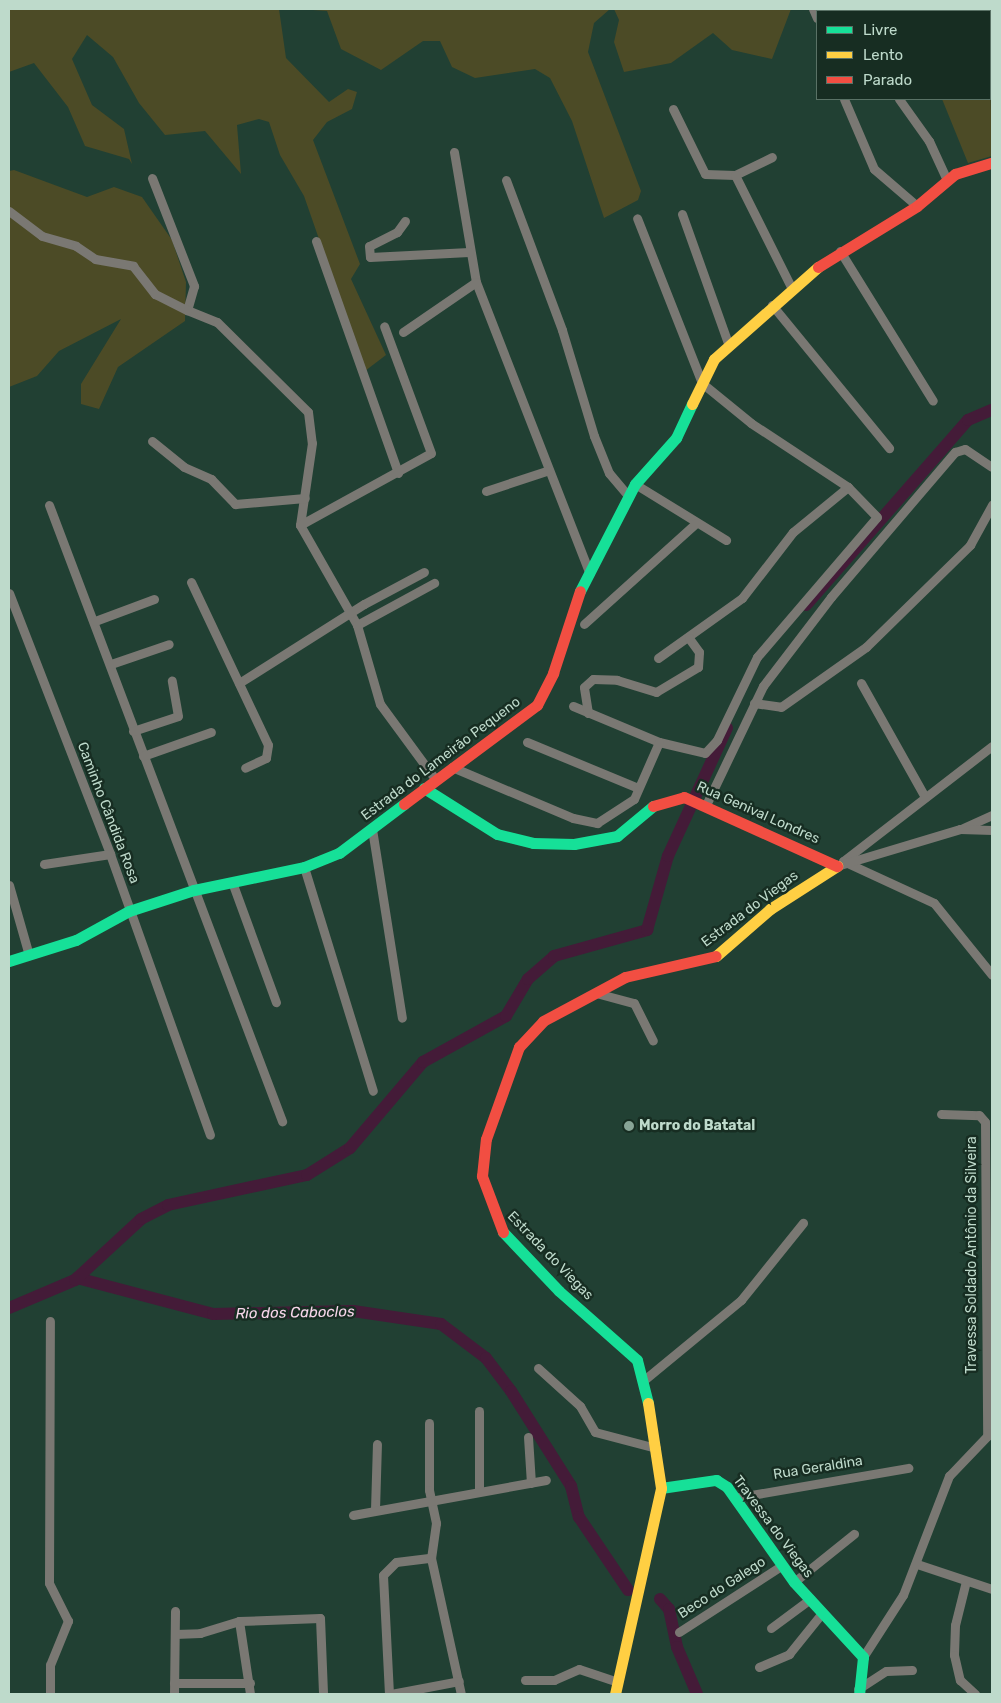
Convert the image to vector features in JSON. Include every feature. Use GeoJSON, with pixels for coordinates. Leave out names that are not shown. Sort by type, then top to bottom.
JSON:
{"type":"FeatureCollection","features":[{"type":"Feature","properties":{"kind":"street"},"geometry":{"type":"LineString","coordinates":[[844,100],[874,169],[917,206]]}},
{"type":"Feature","properties":{"kind":"street"},"geometry":{"type":"LineString","coordinates":[[900,100],[929,141],[947,180]]}},
{"type":"Feature","properties":{"kind":"street"},"geometry":{"type":"LineString","coordinates":[[673,109],[702,173],[735,175],[772,157]]}},
{"type":"Feature","properties":{"kind":"street"},"geometry":{"type":"LineString","coordinates":[[454,152],[469,252],[476,282],[590,577]]}},
{"type":"Feature","properties":{"kind":"street","name":"Estrada do Lameirão Pequeno"},"geometry":{"type":"LineString","coordinates":[[9,961],[76,940],[129,911],[194,890],[304,867],[339,853],[434,779],[537,705],[553,673],[570,609],[590,577],[628,496],[635,484],[676,438],[702,383],[728,343],[791,288],[840,250],[917,206],[947,180],[964,170],[992,163]]}},
{"type":"Feature","properties":{"kind":"street"},"geometry":{"type":"LineString","coordinates":[[735,175],[791,288]]}},
{"type":"Feature","properties":{"kind":"street"},"geometry":{"type":"LineString","coordinates":[[152,178],[194,286],[187,310]]}},
{"type":"Feature","properties":{"kind":"street"},"geometry":{"type":"LineString","coordinates":[[506,180],[562,330],[594,436],[609,473],[628,496]]}},
{"type":"Feature","properties":{"kind":"street"},"geometry":{"type":"LineString","coordinates":[[9,211],[42,236],[76,246],[95,259],[133,266],[155,294],[217,322],[308,412],[312,443],[300,525],[357,626],[380,704],[434,779]]}},
{"type":"Feature","properties":{"kind":"street"},"geometry":{"type":"LineString","coordinates":[[682,214],[728,343]]}},
{"type":"Feature","properties":{"kind":"street"},"geometry":{"type":"LineString","coordinates":[[573,706],[659,742],[696,754],[710,750],[758,657],[876,522],[873,508],[848,487],[751,423],[702,383],[637,218]]}},
{"type":"Feature","properties":{"kind":"street"},"geometry":{"type":"LineString","coordinates":[[405,221],[397,232],[369,246],[370,257],[469,252]]}},
{"type":"Feature","properties":{"kind":"street"},"geometry":{"type":"LineString","coordinates":[[316,241],[398,473]]}},
{"type":"Feature","properties":{"kind":"street"},"geometry":{"type":"LineString","coordinates":[[840,250],[932,401]]}},
{"type":"Feature","properties":{"kind":"street"},"geometry":{"type":"LineString","coordinates":[[403,332],[476,282]]}},
{"type":"Feature","properties":{"kind":"street"},"geometry":{"type":"LineString","coordinates":[[772,305],[889,448]]}},
{"type":"Feature","properties":{"kind":"street"},"geometry":{"type":"LineString","coordinates":[[300,525],[398,473],[431,453],[384,326]]}},
{"type":"Feature","properties":{"kind":"street"},"geometry":{"type":"LineString","coordinates":[[152,441],[184,467],[211,479],[235,504],[305,498]]}},
{"type":"Feature","properties":{"kind":"street"},"geometry":{"type":"LineString","coordinates":[[704,805],[763,686],[793,643],[955,452],[965,449],[992,467]]}},
{"type":"Feature","properties":{"kind":"street"},"geometry":{"type":"LineString","coordinates":[[486,491],[549,470]]}},
{"type":"Feature","properties":{"kind":"street"},"geometry":{"type":"LineString","coordinates":[[635,484],[726,540]]}},
{"type":"Feature","properties":{"kind":"street"},"geometry":{"type":"LineString","coordinates":[[658,658],[689,638],[742,598],[793,532],[848,487]]}},
{"type":"Feature","properties":{"kind":"street"},"geometry":{"type":"LineString","coordinates":[[49,505],[96,620],[133,731],[282,1121]]}},
{"type":"Feature","properties":{"kind":"street"},"geometry":{"type":"LineString","coordinates":[[754,704],[781,707],[866,647],[970,546],[992,505]]}},
{"type":"Feature","properties":{"kind":"street"},"geometry":{"type":"LineString","coordinates":[[584,624],[696,522]]}},
{"type":"Feature","properties":{"kind":"street"},"geometry":{"type":"LineString","coordinates":[[239,683],[351,616],[364,604],[424,572]]}},
{"type":"Feature","properties":{"kind":"street"},"geometry":{"type":"LineString","coordinates":[[192,582],[269,749],[266,758],[245,768]]}},
{"type":"Feature","properties":{"kind":"street"},"geometry":{"type":"LineString","coordinates":[[357,626],[434,584]]}},
{"type":"Feature","properties":{"kind":"street","name":"Caminho Cândida Rosa"},"geometry":{"type":"LineString","coordinates":[[9,593],[110,854],[176,1044],[210,1135]]}},
{"type":"Feature","properties":{"kind":"street"},"geometry":{"type":"LineString","coordinates":[[96,620],[154,599]]}},
{"type":"Feature","properties":{"kind":"street"},"geometry":{"type":"LineString","coordinates":[[588,713],[584,688],[593,679],[617,680],[656,692],[698,667],[699,652],[689,638]]}},
{"type":"Feature","properties":{"kind":"street"},"geometry":{"type":"LineString","coordinates":[[111,664],[169,644]]}},
{"type":"Feature","properties":{"kind":"street"},"geometry":{"type":"LineString","coordinates":[[747,676],[763,686]]}},
{"type":"Feature","properties":{"kind":"street"},"geometry":{"type":"LineString","coordinates":[[133,731],[178,716],[172,681]]}},
{"type":"Feature","properties":{"kind":"street"},"geometry":{"type":"LineString","coordinates":[[861,683],[925,797]]}},
{"type":"Feature","properties":{"kind":"street"},"geometry":{"type":"LineString","coordinates":[[143,756],[211,732]]}},
{"type":"Feature","properties":{"kind":"street"},"geometry":{"type":"LineString","coordinates":[[527,742],[638,788]]}},
{"type":"Feature","properties":{"kind":"street"},"geometry":{"type":"LineString","coordinates":[[452,767],[586,822],[607,820],[634,799],[659,742]]}},
{"type":"Feature","properties":{"kind":"street","name":"Estrada do Viegas"},"geometry":{"type":"LineString","coordinates":[[840,865],[849,854],[992,746]]}},
{"type":"Feature","properties":{"kind":"street","name":"Rua Genival Londres"},"geometry":{"type":"LineString","coordinates":[[424,788],[497,834],[533,843],[610,838],[628,829],[659,801],[684,797],[840,865]]}},
{"type":"Feature","properties":{"kind":"street"},"geometry":{"type":"LineString","coordinates":[[960,829],[992,815]]}},
{"type":"Feature","properties":{"kind":"street"},"geometry":{"type":"LineString","coordinates":[[372,829],[402,1018]]}},
{"type":"Feature","properties":{"kind":"street","name":"Estrada do Viegas"},"geometry":{"type":"LineString","coordinates":[[615,1694],[661,1488],[656,1448],[644,1380],[637,1360],[619,1340],[559,1291],[496,1226],[482,1176],[486,1140],[519,1047],[543,1021],[641,971],[712,959],[770,910],[840,865],[960,829],[992,830]]}},
{"type":"Feature","properties":{"kind":"street"},"geometry":{"type":"LineString","coordinates":[[44,864],[110,854]]}},
{"type":"Feature","properties":{"kind":"street"},"geometry":{"type":"LineString","coordinates":[[840,865],[934,903],[992,975]]}},
{"type":"Feature","properties":{"kind":"street"},"geometry":{"type":"LineString","coordinates":[[304,867],[373,1091]]}},
{"type":"Feature","properties":{"kind":"street"},"geometry":{"type":"LineString","coordinates":[[232,882],[276,1002]]}},
{"type":"Feature","properties":{"kind":"street"},"geometry":{"type":"LineString","coordinates":[[9,885],[29,955]]}},
{"type":"Feature","properties":{"kind":"street"},"geometry":{"type":"LineString","coordinates":[[596,993],[634,1003],[653,1041]]}},
{"type":"Feature","properties":{"kind":"street","name":"Travessa Soldado Antônio da Silveira"},"geometry":{"type":"LineString","coordinates":[[942,1114],[979,1115],[985,1122],[990,1433]]}},
{"type":"Feature","properties":{"kind":"street"},"geometry":{"type":"LineString","coordinates":[[644,1380],[741,1300],[803,1223]]}},
{"type":"Feature","properties":{"kind":"street"},"geometry":{"type":"LineString","coordinates":[[50,1321],[49,1583],[68,1621],[50,1665],[50,1694]]}},
{"type":"Feature","properties":{"kind":"street"},"geometry":{"type":"LineString","coordinates":[[538,1368],[580,1406],[595,1432],[656,1448]]}},
{"type":"Feature","properties":{"kind":"street"},"geometry":{"type":"LineString","coordinates":[[479,1411],[479,1491]]}},
{"type":"Feature","properties":{"kind":"street"},"geometry":{"type":"LineString","coordinates":[[429,1424],[428,1490],[434,1501],[431,1558],[461,1694]]}},
{"type":"Feature","properties":{"kind":"street"},"geometry":{"type":"LineString","coordinates":[[858,1692],[863,1657],[917,1564],[949,1476],[990,1433]]}},
{"type":"Feature","properties":{"kind":"street"},"geometry":{"type":"LineString","coordinates":[[528,1437],[530,1483]]}},
{"type":"Feature","properties":{"kind":"street"},"geometry":{"type":"LineString","coordinates":[[375,1510],[377,1444]]}},
{"type":"Feature","properties":{"kind":"street","name":"Rua Geraldina"},"geometry":{"type":"LineString","coordinates":[[734,1498],[908,1468]]}},
{"type":"Feature","properties":{"kind":"street"},"geometry":{"type":"LineString","coordinates":[[353,1515],[546,1480]]}},
{"type":"Feature","properties":{"kind":"street","name":"Travessa do Viegas"},"geometry":{"type":"LineString","coordinates":[[661,1488],[716,1480],[734,1498],[794,1582],[863,1657]]}},
{"type":"Feature","properties":{"kind":"street"},"geometry":{"type":"LineString","coordinates":[[794,1582],[854,1534]]}},
{"type":"Feature","properties":{"kind":"street"},"geometry":{"type":"LineString","coordinates":[[431,1558],[396,1562],[383,1575],[390,1694],[459,1681]]}},
{"type":"Feature","properties":{"kind":"street"},"geometry":{"type":"LineString","coordinates":[[917,1564],[992,1589]]}},
{"type":"Feature","properties":{"kind":"street","name":"Beco do Galego"},"geometry":{"type":"LineString","coordinates":[[679,1632],[781,1566]]}},
{"type":"Feature","properties":{"kind":"street"},"geometry":{"type":"LineString","coordinates":[[966,1581],[955,1625],[954,1655],[960,1680],[974,1694]]}},
{"type":"Feature","properties":{"kind":"street"},"geometry":{"type":"LineString","coordinates":[[771,1628],[810,1599]]}},
{"type":"Feature","properties":{"kind":"street"},"geometry":{"type":"LineString","coordinates":[[174,1694],[175,1611]]}},
{"type":"Feature","properties":{"kind":"street"},"geometry":{"type":"LineString","coordinates":[[759,1667],[789,1654],[822,1613]]}},
{"type":"Feature","properties":{"kind":"street"},"geometry":{"type":"LineString","coordinates":[[175,1634],[200,1633],[239,1621],[320,1618],[323,1694]]}},
{"type":"Feature","properties":{"kind":"street"},"geometry":{"type":"LineString","coordinates":[[239,1621],[250,1683],[250,1694]]}},
{"type":"Feature","properties":{"kind":"street"},"geometry":{"type":"LineString","coordinates":[[525,1680],[554,1680],[579,1669],[618,1682]]}},
{"type":"Feature","properties":{"kind":"street"},"geometry":{"type":"LineString","coordinates":[[858,1692],[886,1671],[912,1670]]}},
{"type":"Feature","properties":{"kind":"street"},"geometry":{"type":"LineString","coordinates":[[174,1683],[250,1683]]}},
{"type":"Feature","properties":{"kind":"shaded area"},"geometry":{"type":"Polygon","coordinates":[[[9,9],[279,9],[286,58],[329,102],[348,89],[357,92],[352,109],[327,122],[313,140],[360,264],[351,279],[386,355],[365,371],[304,196],[280,155],[269,122],[259,119],[237,125],[241,174],[205,131],[165,135],[139,103],[113,57],[87,35],[72,59],[92,105],[124,129],[132,164],[129,159],[85,146],[68,107],[34,63],[9,72],[9,9]]]}},
{"type":"Feature","properties":{"kind":"shaded area"},"geometry":{"type":"Polygon","coordinates":[[[298,9],[610,9],[594,23],[588,52],[641,191],[638,200],[604,218],[572,121],[550,78],[535,69],[475,78],[452,67],[440,41],[423,41],[381,70],[341,49],[327,11],[298,9]]]}},
{"type":"Feature","properties":{"kind":"shaded area"},"geometry":{"type":"Polygon","coordinates":[[[614,9],[791,9],[772,59],[732,50],[713,33],[671,63],[624,72],[614,42],[619,20],[614,9]]]}},
{"type":"Feature","properties":{"kind":"shaded area"},"geometry":{"type":"Polygon","coordinates":[[[891,9],[974,9],[972,10],[891,9]]]}},
{"type":"Feature","properties":{"kind":"shaded area"},"geometry":{"type":"Polygon","coordinates":[[[942,100],[991,100],[992,156],[968,163],[942,100]]]}},
{"type":"Feature","properties":{"kind":"shaded area"},"geometry":{"type":"Polygon","coordinates":[[[14,170],[87,197],[114,187],[142,197],[172,240],[186,282],[185,321],[118,367],[99,409],[81,404],[81,384],[121,319],[59,351],[37,376],[9,387],[9,171],[14,170]]]}},
{"type":"Feature","properties":{"kind":"waterway"},"geometry":{"type":"LineString","coordinates":[[806,605],[968,420],[992,410]]}},
{"type":"Feature","properties":{"kind":"waterway"},"geometry":{"type":"LineString","coordinates":[[9,1308],[75,1280],[141,1219],[168,1205],[307,1175],[350,1148],[423,1062],[506,1016],[528,979],[554,956],[647,930],[668,856],[727,728]]}},
{"type":"Feature","properties":{"kind":"waterway","name":"Rio dos Caboclos"},"geometry":{"type":"LineString","coordinates":[[77,1278],[213,1314],[353,1311],[441,1324],[486,1358],[511,1391],[571,1486],[579,1517],[628,1590]]}},
{"type":"Feature","properties":{"kind":"waterway","name":"Rio dos Caboclos"},"geometry":{"type":"LineString","coordinates":[[660,1599],[669,1609],[677,1647],[697,1694]]}},
{"type":"Feature","properties":{"kind":"traffic: fast"},"geometry":{"type":"LineString","coordinates":[[580,591],[635,484],[676,438],[692,404]]}},
{"type":"Feature","properties":{"kind":"traffic: fast"},"geometry":{"type":"LineString","coordinates":[[424,788],[497,834],[533,843],[574,844],[617,836],[653,806]]}},
{"type":"Feature","properties":{"kind":"traffic: fast"},"geometry":{"type":"LineString","coordinates":[[9,961],[76,940],[129,911],[194,890],[304,867],[339,853],[404,804]]}},
{"type":"Feature","properties":{"kind":"traffic: fast"},"geometry":{"type":"LineString","coordinates":[[503,1232],[559,1291],[637,1360],[648,1403]]}},
{"type":"Feature","properties":{"kind":"traffic: fast"},"geometry":{"type":"LineString","coordinates":[[661,1488],[716,1480],[727,1487],[794,1582],[863,1657],[859,1694]]}},
{"type":"Feature","properties":{"kind":"traffic: slow"},"geometry":{"type":"LineString","coordinates":[[692,404],[714,359],[818,267]]}},
{"type":"Feature","properties":{"kind":"traffic: slow"},"geometry":{"type":"LineString","coordinates":[[716,956],[770,909],[837,866]]}},
{"type":"Feature","properties":{"kind":"traffic: slow"},"geometry":{"type":"LineString","coordinates":[[615,1694],[661,1488],[648,1403]]}},
{"type":"Feature","properties":{"kind":"traffic: jam"},"geometry":{"type":"LineString","coordinates":[[818,267],[917,206],[955,174],[992,163]]}},
{"type":"Feature","properties":{"kind":"traffic: jam"},"geometry":{"type":"LineString","coordinates":[[404,804],[537,705],[553,673],[580,591]]}},
{"type":"Feature","properties":{"kind":"traffic: jam"},"geometry":{"type":"LineString","coordinates":[[653,806],[684,797],[837,866]]}},
{"type":"Feature","properties":{"kind":"traffic: jam"},"geometry":{"type":"LineString","coordinates":[[503,1232],[482,1176],[486,1139],[519,1047],[543,1021],[625,977],[716,956]]}},
{"type":"Feature","properties":{"kind":"place","name":"Morro do Batatal"},"geometry":{"type":"Point","coordinates":[629,1126]}}]}
